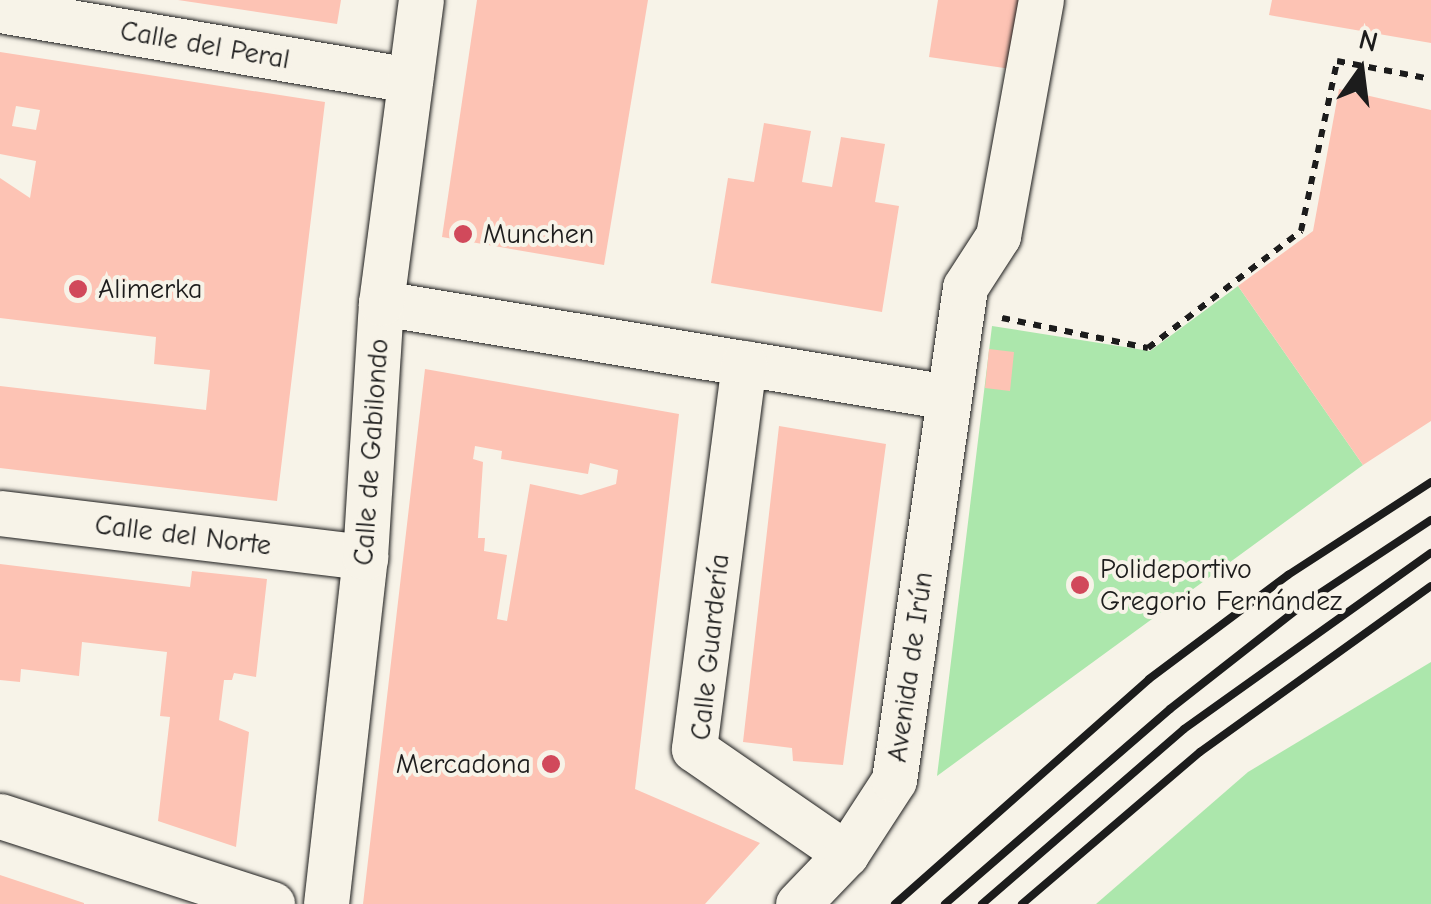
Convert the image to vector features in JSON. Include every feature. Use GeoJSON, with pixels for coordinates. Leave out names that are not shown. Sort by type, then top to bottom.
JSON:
{"type":"FeatureCollection","features":[{"type":"Feature","properties":{"kind":"street","name":"Calle de Gabilondo"},"geometry":{"type":"LineString","coordinates":[[326,904],[365,557],[382,304],[421,0]]}},
{"type":"Feature","properties":{"kind":"street","name":"Avenida de Irún"},"geometry":{"type":"LineString","coordinates":[[798,904],[846,854],[894,780],[965,287],[998,236],[1041,0]]}},
{"type":"Feature","properties":{"kind":"street","name":"Calle del Peral"},"geometry":{"type":"LineString","coordinates":[[0,10],[410,80]]}},
{"type":"Feature","properties":{"kind":"street"},"geometry":{"type":"LineString","coordinates":[[382,304],[948,397]]}},
{"type":"Feature","properties":{"kind":"street","name":"Calle Guardería"},"geometry":{"type":"LineString","coordinates":[[744,363],[694,748],[846,854]]}},
{"type":"Feature","properties":{"kind":"street","name":"Calle del Norte"},"geometry":{"type":"LineString","coordinates":[[0,513],[365,557]]}},
{"type":"Feature","properties":{"kind":"street"},"geometry":{"type":"LineString","coordinates":[[0,816],[272,904]]}},
{"type":"Feature","properties":{"kind":"path"},"geometry":{"type":"LineString","coordinates":[[962,310],[1148,348],[1302,232],[1338,62],[1431,79]]}},
{"type":"Feature","properties":{"kind":"green space","name":"Polideportivo Gregorio Fernández"},"geometry":{"type":"Polygon","coordinates":[[[1238,286],[1363,465],[937,776],[992,326],[1150,351],[1238,286]]]}},
{"type":"Feature","properties":{"kind":"green space"},"geometry":{"type":"Polygon","coordinates":[[[1431,662],[1431,904],[1096,904],[1248,772],[1431,662]]]}},
{"type":"Feature","properties":{"kind":"building"},"geometry":{"type":"Polygon","coordinates":[[[178,0],[341,0],[337,24],[178,0]]]}},
{"type":"Feature","properties":{"kind":"building"},"geometry":{"type":"Polygon","coordinates":[[[477,0],[648,0],[604,265],[442,237],[477,0]]]}},
{"type":"Feature","properties":{"kind":"building"},"geometry":{"type":"Polygon","coordinates":[[[938,0],[1022,0],[1011,69],[929,57],[938,0]]]}},
{"type":"Feature","properties":{"kind":"building"},"geometry":{"type":"Polygon","coordinates":[[[1272,0],[1431,0],[1431,43],[1269,15],[1272,0]]]}},
{"type":"Feature","properties":{"kind":"building"},"geometry":{"type":"Polygon","coordinates":[[[0,52],[325,102],[277,501],[0,468],[0,386],[206,410],[210,370],[154,364],[156,337],[0,318],[0,178],[30,198],[36,161],[0,154],[0,52]],[[16,106],[12,126],[36,130],[40,110],[16,106]]]}},
{"type":"Feature","properties":{"kind":"building"},"geometry":{"type":"Polygon","coordinates":[[[1339,89],[1431,110],[1431,421],[1363,465],[1238,286],[1313,231],[1339,89]]]}},
{"type":"Feature","properties":{"kind":"building"},"geometry":{"type":"Polygon","coordinates":[[[764,123],[811,131],[802,182],[832,187],[841,137],[885,144],[875,202],[899,206],[882,312],[711,283],[728,178],[754,182],[764,123]]]}},
{"type":"Feature","properties":{"kind":"building"},"geometry":{"type":"Polygon","coordinates":[[[989,349],[1014,352],[1010,391],[985,388],[989,349]]]}},
{"type":"Feature","properties":{"kind":"building"},"geometry":{"type":"Polygon","coordinates":[[[425,369],[679,414],[635,789],[760,843],[705,904],[363,904],[425,369]],[[475,446],[473,459],[483,462],[478,538],[485,538],[484,551],[507,555],[497,619],[507,621],[530,484],[581,495],[616,484],[618,470],[590,463],[588,474],[501,459],[502,451],[475,446]]]}},
{"type":"Feature","properties":{"kind":"building"},"geometry":{"type":"Polygon","coordinates":[[[779,426],[886,444],[843,765],[793,761],[792,748],[743,742],[779,426]]]}},
{"type":"Feature","properties":{"kind":"building"},"geometry":{"type":"Polygon","coordinates":[[[0,564],[190,587],[192,571],[267,579],[256,677],[234,673],[232,680],[224,680],[219,720],[249,732],[236,847],[158,821],[170,717],[160,716],[167,652],[82,642],[79,676],[21,669],[20,682],[0,680],[0,564]]]}},
{"type":"Feature","properties":{"kind":"building"},"geometry":{"type":"Polygon","coordinates":[[[0,875],[84,903],[84,904],[0,904],[0,875]]]}},
{"type":"Feature","properties":{"kind":"railway"},"geometry":{"type":"LineString","coordinates":[[895,904],[1149,679],[1288,575],[1431,482]]}},
{"type":"Feature","properties":{"kind":"railway"},"geometry":{"type":"LineString","coordinates":[[945,904],[1170,709],[1305,603],[1431,520]]}},
{"type":"Feature","properties":{"kind":"railway"},"geometry":{"type":"LineString","coordinates":[[982,904],[1184,729],[1431,553]]}},
{"type":"Feature","properties":{"kind":"railway"},"geometry":{"type":"LineString","coordinates":[[1022,904],[1200,752],[1431,586]]}},
{"type":"Feature","properties":{"kind":"place","name":"Munchen"},"geometry":{"type":"Point","coordinates":[463,234]}},
{"type":"Feature","properties":{"kind":"place","name":"Alimerka"},"geometry":{"type":"Point","coordinates":[78,289]}},
{"type":"Feature","properties":{"kind":"place","name":"Polideportivo Gregorio Fernández"},"geometry":{"type":"Point","coordinates":[1080,585]}},
{"type":"Feature","properties":{"kind":"place","name":"Mercadona"},"geometry":{"type":"Point","coordinates":[551,764]}}]}
